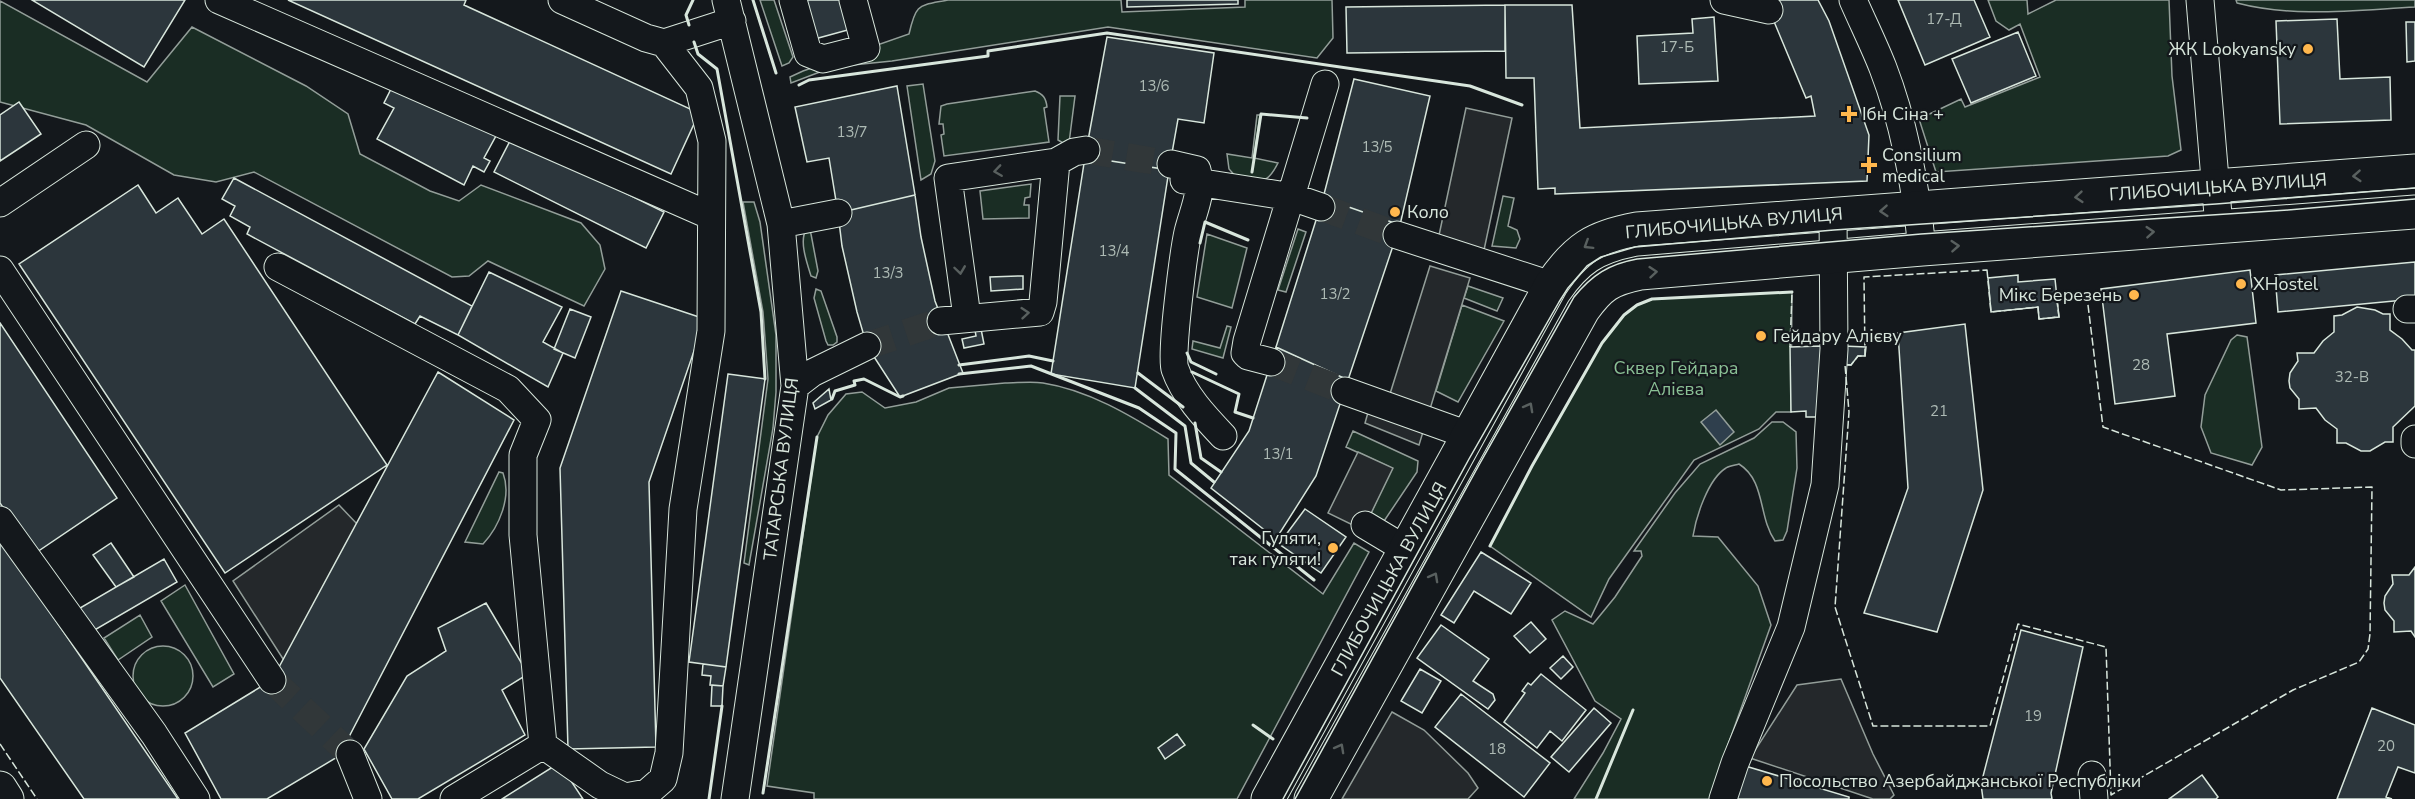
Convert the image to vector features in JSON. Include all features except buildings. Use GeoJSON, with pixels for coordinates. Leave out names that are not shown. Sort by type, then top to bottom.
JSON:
{"type":"FeatureCollection","features":[{"type":"Feature","properties":{"kind":"main road","name":"ГЛИБОЧИЦЬКА ВУЛИЦЯ"},"geometry":{"type":"LineString","coordinates":[[1268,799],[1551,285],[1566,262],[1593,241],[1612,233],[1637,229],[2415,171]]}},
{"type":"Feature","properties":{"kind":"main road"},"geometry":{"type":"LineString","coordinates":[[1311,799],[1582,310],[1607,282],[1640,273],[2415,212]]}},
{"type":"Feature","properties":{"kind":"street"},"geometry":{"type":"LineString","coordinates":[[219,0],[711,216]]}},
{"type":"Feature","properties":{"kind":"street"},"geometry":{"type":"LineString","coordinates":[[278,267],[508,389],[537,420],[524,455],[523,535],[543,745],[600,785],[625,797],[647,793],[663,779],[669,753],[683,509],[711,331],[712,141],[699,88],[664,43],[646,38],[562,0]]}},
{"type":"Feature","properties":{"kind":"street"},"geometry":{"type":"LineString","coordinates":[[793,0],[808,53],[823,59],[866,48],[853,0]]}},
{"type":"Feature","properties":{"kind":"street"},"geometry":{"type":"LineString","coordinates":[[1724,0],[1769,10]]}},
{"type":"Feature","properties":{"kind":"street"},"geometry":{"type":"LineString","coordinates":[[1853,0],[1883,69],[1893,100],[1916,187],[1922,249]]}},
{"type":"Feature","properties":{"kind":"street"},"geometry":{"type":"LineString","coordinates":[[2200,0],[2219,227]]}},
{"type":"Feature","properties":{"kind":"street"},"geometry":{"type":"LineString","coordinates":[[664,43],[729,10]]}},
{"type":"Feature","properties":{"kind":"street","name":"ТАТАРСЬКА ВУЛИЦЯ"},"geometry":{"type":"LineString","coordinates":[[729,10],[781,224],[795,386],[735,799]]}},
{"type":"Feature","properties":{"kind":"street"},"geometry":{"type":"LineString","coordinates":[[1271,363],[1245,353],[1325,84]]}},
{"type":"Feature","properties":{"kind":"street"},"geometry":{"type":"LineString","coordinates":[[0,203],[86,145]]}},
{"type":"Feature","properties":{"kind":"street"},"geometry":{"type":"LineString","coordinates":[[1056,162],[1043,302],[1040,312],[954,319],[948,178],[1056,162],[1074,152],[1086,150]]}},
{"type":"Feature","properties":{"kind":"street"},"geometry":{"type":"LineString","coordinates":[[1169,171],[1201,182],[1292,197],[1321,207]]}},
{"type":"Feature","properties":{"kind":"street"},"geometry":{"type":"LineString","coordinates":[[1201,182],[1188,234],[1179,294],[1174,367],[1200,411],[1223,436]]}},
{"type":"Feature","properties":{"kind":"street"},"geometry":{"type":"LineString","coordinates":[[781,224],[838,213]]}},
{"type":"Feature","properties":{"kind":"street"},"geometry":{"type":"LineString","coordinates":[[1724,799],[1735,763],[1791,627],[1825,485],[1834,349],[1833,215]]}},
{"type":"Feature","properties":{"kind":"street"},"geometry":{"type":"LineString","coordinates":[[1397,235],[1551,285]]}},
{"type":"Feature","properties":{"kind":"street"},"geometry":{"type":"LineString","coordinates":[[0,270],[272,680]]}},
{"type":"Feature","properties":{"kind":"street"},"geometry":{"type":"LineString","coordinates":[[795,386],[812,373],[867,346]]}},
{"type":"Feature","properties":{"kind":"street"},"geometry":{"type":"LineString","coordinates":[[1346,391],[1468,435]]}},
{"type":"Feature","properties":{"kind":"street"},"geometry":{"type":"LineString","coordinates":[[0,520],[154,734],[196,799]]}},
{"type":"Feature","properties":{"kind":"street"},"geometry":{"type":"LineString","coordinates":[[1365,525],[1405,549]]}},
{"type":"Feature","properties":{"kind":"street"},"geometry":{"type":"LineString","coordinates":[[454,799],[543,745]]}},
{"type":"Feature","properties":{"kind":"street"},"geometry":{"type":"LineString","coordinates":[[350,754],[368,799]]}},
{"type":"Feature","properties":{"kind":"green space"},"geometry":{"type":"Polygon","coordinates":[[[760,0],[774,0],[793,57],[789,63],[782,66],[760,0]]]}},
{"type":"Feature","properties":{"kind":"green space"},"geometry":{"type":"Polygon","coordinates":[[[948,0],[1121,0],[1122,12],[1245,7],[1245,0],[1332,0],[1333,38],[1317,58],[1108,27],[892,61],[833,67],[791,83],[790,77],[803,71],[909,34],[914,16],[920,8],[930,3],[948,0]]]}},
{"type":"Feature","properties":{"kind":"green space"},"geometry":{"type":"Polygon","coordinates":[[[1988,0],[2027,0],[2028,14],[2056,0],[2169,0],[2172,76],[2181,150],[2168,156],[1936,172],[1919,119],[1961,99],[1965,107],[2040,77],[2020,24],[2009,30],[1996,21],[1988,0]]]}},
{"type":"Feature","properties":{"kind":"green space"},"geometry":{"type":"Polygon","coordinates":[[[2236,0],[2415,0],[2415,7],[2303,12],[2259,8],[2237,3],[2236,0]]]}},
{"type":"Feature","properties":{"kind":"green space"},"geometry":{"type":"Polygon","coordinates":[[[0,1],[147,82],[192,27],[306,86],[348,114],[360,154],[430,191],[459,201],[481,185],[581,223],[600,245],[605,269],[584,306],[488,261],[469,276],[452,277],[254,172],[216,182],[174,175],[86,125],[0,102],[0,1]]]}},
{"type":"Feature","properties":{"kind":"green space"},"geometry":{"type":"Polygon","coordinates":[[[923,84],[935,161],[931,174],[921,180],[907,86],[923,84]]]}},
{"type":"Feature","properties":{"kind":"green space"},"geometry":{"type":"Polygon","coordinates":[[[1035,91],[1046,101],[1047,107],[1044,108],[1049,142],[944,156],[941,135],[944,134],[943,124],[939,124],[941,106],[1035,91]]]}},
{"type":"Feature","properties":{"kind":"green space"},"geometry":{"type":"Polygon","coordinates":[[[1060,96],[1075,96],[1069,143],[1058,140],[1060,96]]]}},
{"type":"Feature","properties":{"kind":"green space"},"geometry":{"type":"Polygon","coordinates":[[[1257,115],[1260,115],[1254,158],[1278,163],[1266,179],[1237,178],[1229,169],[1227,154],[1252,158],[1257,115]]]}},
{"type":"Feature","properties":{"kind":"green space"},"geometry":{"type":"Polygon","coordinates":[[[1031,184],[1030,197],[1025,198],[1024,205],[1029,205],[1029,218],[983,219],[980,191],[1031,184]]]}},
{"type":"Feature","properties":{"kind":"green space"},"geometry":{"type":"Polygon","coordinates":[[[1503,196],[1514,198],[1508,226],[1517,230],[1520,239],[1516,248],[1492,246],[1503,196]]]}},
{"type":"Feature","properties":{"kind":"green space"},"geometry":{"type":"Polygon","coordinates":[[[743,202],[754,202],[760,222],[776,335],[776,392],[773,428],[749,565],[744,563],[768,379],[763,312],[743,202]]]}},
{"type":"Feature","properties":{"kind":"green space"},"geometry":{"type":"Polygon","coordinates":[[[1298,229],[1306,232],[1286,292],[1278,290],[1298,229]]]}},
{"type":"Feature","properties":{"kind":"green space"},"geometry":{"type":"Polygon","coordinates":[[[806,230],[809,230],[811,234],[818,271],[816,278],[811,276],[804,252],[803,240],[806,230]]]}},
{"type":"Feature","properties":{"kind":"green space"},"geometry":{"type":"Polygon","coordinates":[[[1207,234],[1247,248],[1232,308],[1197,297],[1207,234]]]}},
{"type":"Feature","properties":{"kind":"green space"},"geometry":{"type":"Polygon","coordinates":[[[1468,286],[1503,298],[1497,311],[1464,298],[1468,286]]]}},
{"type":"Feature","properties":{"kind":"green space"},"geometry":{"type":"Polygon","coordinates":[[[816,289],[821,291],[837,337],[837,342],[833,345],[828,345],[826,341],[814,298],[816,289]]]}},
{"type":"Feature","properties":{"kind":"green space","name":"Сквер Гейдара Алієва"},"geometry":{"type":"Polygon","coordinates":[[[1792,292],[1791,412],[1776,412],[1759,429],[1694,460],[1609,579],[1591,617],[1490,546],[1532,466],[1602,343],[1624,315],[1637,305],[1653,299],[1792,292]]]}},
{"type":"Feature","properties":{"kind":"green space"},"geometry":{"type":"Polygon","coordinates":[[[1462,305],[1504,321],[1458,402],[1436,391],[1462,305]]]}},
{"type":"Feature","properties":{"kind":"green space"},"geometry":{"type":"Polygon","coordinates":[[[1227,326],[1231,327],[1223,358],[1192,349],[1193,341],[1220,348],[1227,326]]]}},
{"type":"Feature","properties":{"kind":"green space"},"geometry":{"type":"Polygon","coordinates":[[[2237,335],[2247,337],[2262,447],[2252,465],[2211,453],[2201,427],[2205,395],[2231,340],[2237,335]]]}},
{"type":"Feature","properties":{"kind":"green space"},"geometry":{"type":"Polygon","coordinates":[[[1038,382],[1076,391],[1124,413],[1168,439],[1169,475],[1323,594],[1354,543],[1369,552],[1237,799],[814,799],[814,793],[767,786],[817,437],[828,415],[846,394],[862,392],[885,408],[916,402],[949,388],[1038,382]]]}},
{"type":"Feature","properties":{"kind":"green space"},"geometry":{"type":"Polygon","coordinates":[[[1772,422],[1783,422],[1796,432],[1797,468],[1787,531],[1783,540],[1775,541],[1766,521],[1754,480],[1739,464],[1726,468],[1708,489],[1693,536],[1718,537],[1758,586],[1771,625],[1724,756],[1713,799],[1574,799],[1621,719],[1595,701],[1552,620],[1565,611],[1593,624],[1615,597],[1642,556],[1641,551],[1634,551],[1675,493],[1700,464],[1754,438],[1772,422]]]}},
{"type":"Feature","properties":{"kind":"green space"},"geometry":{"type":"Polygon","coordinates":[[[1353,431],[1418,461],[1417,472],[1380,527],[1367,521],[1392,468],[1346,447],[1353,431]]]}},
{"type":"Feature","properties":{"kind":"green space"},"geometry":{"type":"Polygon","coordinates":[[[499,472],[503,473],[506,492],[499,520],[483,544],[465,542],[499,472]]]}},
{"type":"Feature","properties":{"kind":"green space"},"geometry":{"type":"Polygon","coordinates":[[[185,585],[234,674],[213,687],[161,601],[185,585]]]}},
{"type":"Feature","properties":{"kind":"green space"},"geometry":{"type":"Polygon","coordinates":[[[140,615],[152,637],[118,660],[104,638],[140,615]]]}},
{"type":"Feature","properties":{"kind":"green space"},"geometry":{"type":"Polygon","coordinates":[[[157,646],[169,646],[185,654],[191,664],[193,676],[191,688],[185,698],[169,706],[157,706],[141,698],[133,682],[133,670],[141,654],[157,646]]]}},
{"type":"Feature","properties":{"kind":"shaded area"},"geometry":{"type":"Polygon","coordinates":[[[1466,108],[1512,118],[1484,250],[1438,240],[1466,108]]]}},
{"type":"Feature","properties":{"kind":"shaded area"},"geometry":{"type":"Polygon","coordinates":[[[1430,266],[1470,278],[1419,445],[1365,423],[1369,409],[1384,413],[1430,266]]]}},
{"type":"Feature","properties":{"kind":"shaded area"},"geometry":{"type":"Polygon","coordinates":[[[1358,452],[1393,468],[1363,530],[1328,513],[1358,452]]]}},
{"type":"Feature","properties":{"kind":"shaded area"},"geometry":{"type":"Polygon","coordinates":[[[339,505],[359,526],[285,662],[233,581],[339,505]]]}},
{"type":"Feature","properties":{"kind":"shaded area"},"geometry":{"type":"Polygon","coordinates":[[[1841,679],[1873,754],[1894,795],[1890,799],[1873,799],[1750,758],[1797,685],[1841,679]]]}},
{"type":"Feature","properties":{"kind":"shaded area"},"geometry":{"type":"Polygon","coordinates":[[[1392,712],[1424,730],[1468,773],[1478,788],[1468,799],[1342,799],[1392,712]]]}},
{"type":"Feature","properties":{"kind":"water"},"geometry":{"type":"Polygon","coordinates":[[[1716,410],[1734,432],[1720,445],[1701,422],[1716,410]]]}},
{"type":"Feature","properties":{"kind":"tunnel"},"geometry":{"type":"LineString","coordinates":[[1086,150],[1171,164]]}},
{"type":"Feature","properties":{"kind":"tunnel"},"geometry":{"type":"LineString","coordinates":[[1321,207],[1397,235]]}},
{"type":"Feature","properties":{"kind":"tunnel"},"geometry":{"type":"LineString","coordinates":[[867,346],[941,321]]}},
{"type":"Feature","properties":{"kind":"tunnel"},"geometry":{"type":"LineString","coordinates":[[1271,362],[1345,391]]}},
{"type":"Feature","properties":{"kind":"tunnel"},"geometry":{"type":"LineString","coordinates":[[272,680],[350,754]]}},
{"type":"Feature","properties":{"kind":"tram line"},"geometry":{"type":"LineString","coordinates":[[1283,799],[1469,459],[1559,302],[1587,266],[1601,257],[1635,247],[1834,230],[2415,188]]}},
{"type":"Feature","properties":{"kind":"tram line"},"geometry":{"type":"LineString","coordinates":[[1295,799],[1574,297],[1588,282],[1610,267],[1637,259],[1921,234],[2288,210],[2415,199]]}},
{"type":"Feature","properties":{"kind":"fence"},"geometry":{"type":"LineString","coordinates":[[1987,270],[1991,312],[2038,307],[2039,319],[2059,317],[2057,301],[2087,297],[2103,427],[2281,490],[2372,487],[2370,634],[2368,649],[2359,662],[2293,690],[2111,795],[2106,647],[2018,624],[1990,726],[1873,726],[1835,607],[1849,412],[1845,365],[1851,365],[1858,356],[1865,356],[1864,277],[1987,270]]}},
{"type":"Feature","properties":{"kind":"fence"},"geometry":{"type":"LineString","coordinates":[[1790,347],[1792,292]]}},
{"type":"Feature","properties":{"kind":"fence"},"geometry":{"type":"LineString","coordinates":[[0,744],[37,799]]}},
{"type":"Feature","properties":{"kind":"wall"},"geometry":{"type":"LineString","coordinates":[[689,25],[686,15],[693,0]]}},
{"type":"Feature","properties":{"kind":"wall"},"geometry":{"type":"LineString","coordinates":[[753,0],[776,73]]}},
{"type":"Feature","properties":{"kind":"wall"},"geometry":{"type":"LineString","coordinates":[[799,85],[809,80],[988,56],[988,51],[1107,33],[1470,86],[1522,105]]}},
{"type":"Feature","properties":{"kind":"wall"},"geometry":{"type":"LineString","coordinates":[[694,42],[698,54],[717,69],[761,312],[765,379]]}},
{"type":"Feature","properties":{"kind":"wall"},"geometry":{"type":"LineString","coordinates":[[1252,172],[1261,114],[1307,118]]}},
{"type":"Feature","properties":{"kind":"wall"},"geometry":{"type":"LineString","coordinates":[[1200,243],[1205,222],[1248,240]]}},
{"type":"Feature","properties":{"kind":"wall"},"geometry":{"type":"LineString","coordinates":[[1490,546],[1532,466],[1602,343],[1624,315],[1637,305],[1652,299],[1792,292]]}},
{"type":"Feature","properties":{"kind":"wall"},"geometry":{"type":"LineString","coordinates":[[1187,353],[1191,362],[1216,374]]}},
{"type":"Feature","properties":{"kind":"wall"},"geometry":{"type":"LineString","coordinates":[[959,365],[1029,356],[1053,361]]}},
{"type":"Feature","properties":{"kind":"wall"},"geometry":{"type":"LineString","coordinates":[[959,374],[1031,366],[1139,408],[1176,433],[1175,469],[1314,580]]}},
{"type":"Feature","properties":{"kind":"wall"},"geometry":{"type":"LineString","coordinates":[[1192,372],[1239,394],[1235,412],[1253,418]]}},
{"type":"Feature","properties":{"kind":"wall"},"geometry":{"type":"LineString","coordinates":[[1138,373],[1183,407]]}},
{"type":"Feature","properties":{"kind":"wall"},"geometry":{"type":"LineString","coordinates":[[832,399],[835,391],[855,385],[854,381],[864,379],[900,397],[903,396]]}},
{"type":"Feature","properties":{"kind":"wall"},"geometry":{"type":"LineString","coordinates":[[1135,388],[1185,426],[1191,463],[1214,482]]}},
{"type":"Feature","properties":{"kind":"wall"},"geometry":{"type":"LineString","coordinates":[[1195,423],[1201,458],[1221,472]]}},
{"type":"Feature","properties":{"kind":"wall"},"geometry":{"type":"LineString","coordinates":[[763,793],[817,437]]}},
{"type":"Feature","properties":{"kind":"wall"},"geometry":{"type":"LineString","coordinates":[[709,799],[722,706]]}},
{"type":"Feature","properties":{"kind":"wall"},"geometry":{"type":"LineString","coordinates":[[1596,799],[1633,710]]}},
{"type":"Feature","properties":{"kind":"wall"},"geometry":{"type":"LineString","coordinates":[[1253,725],[1273,739]]}},
{"type":"Feature","properties":{"kind":"place","name":"ЖК Lookyansky"},"geometry":{"type":"Point","coordinates":[2308,49]}},
{"type":"Feature","properties":{"kind":"place","name":"Ібн Сіна +"},"geometry":{"type":"Point","coordinates":[1849,114]}},
{"type":"Feature","properties":{"kind":"place","name":"Consilium medical"},"geometry":{"type":"Point","coordinates":[1869,165]}},
{"type":"Feature","properties":{"kind":"place","name":"Коло"},"geometry":{"type":"Point","coordinates":[1395,212]}},
{"type":"Feature","properties":{"kind":"place","name":"XHostel"},"geometry":{"type":"Point","coordinates":[2241,284]}},
{"type":"Feature","properties":{"kind":"place","name":"Мікс Березень"},"geometry":{"type":"Point","coordinates":[2134,295]}},
{"type":"Feature","properties":{"kind":"place","name":"Гейдару Алієву"},"geometry":{"type":"Point","coordinates":[1761,336]}},
{"type":"Feature","properties":{"kind":"place","name":"Гуляти, так гуляти!"},"geometry":{"type":"Point","coordinates":[1333,548]}},
{"type":"Feature","properties":{"kind":"place","name":"Посольство Азербайджанської Республіки"},"geometry":{"type":"Point","coordinates":[1767,781]}}]}
